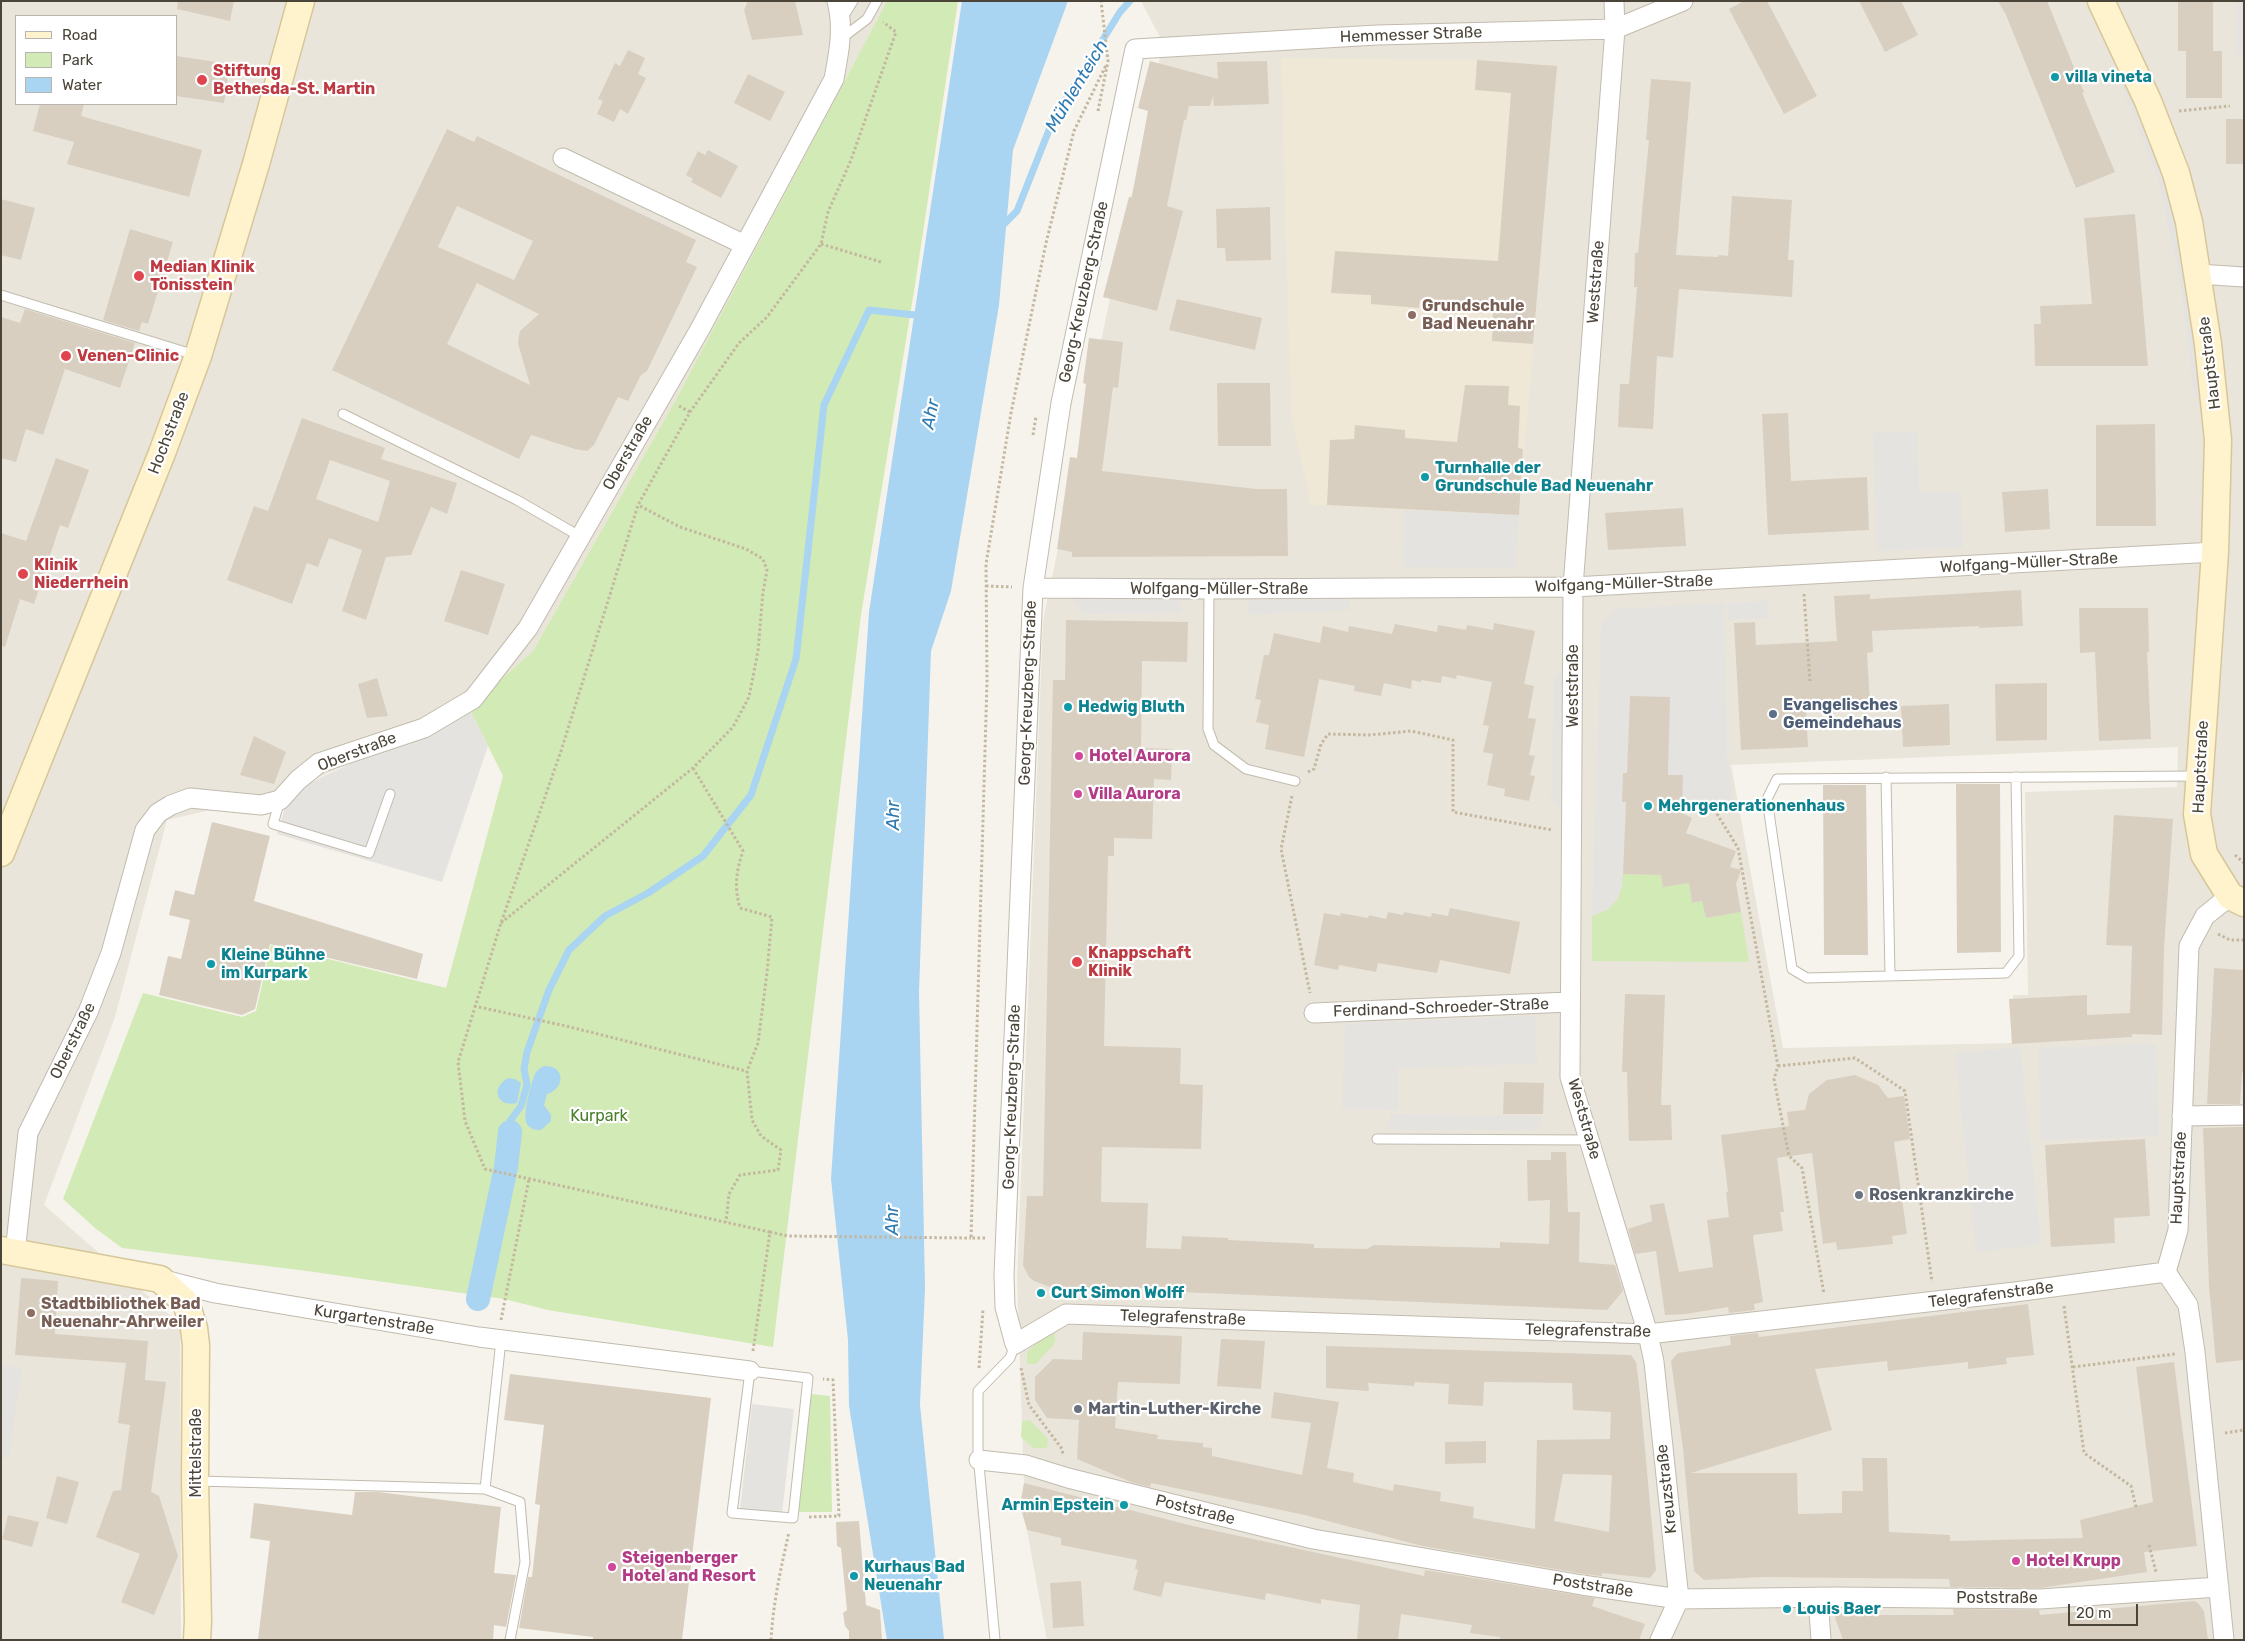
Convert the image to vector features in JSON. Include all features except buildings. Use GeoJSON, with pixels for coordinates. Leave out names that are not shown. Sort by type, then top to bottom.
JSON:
{"type":"FeatureCollection","features":[{"type":"Feature","properties":{"kind":"street","name":"Hochstraße"},"geometry":{"type":"LineString","coordinates":[[1,853],[162,453],[198,356],[256,164],[301,1]]}},
{"type":"Feature","properties":{"kind":"street","name":"Weststraße"},"geometry":{"type":"LineString","coordinates":[[1614,1],[1614,29],[1573,587],[1570,1077],[1648,1334]]}},
{"type":"Feature","properties":{"kind":"street","name":"Hemmesser Straße"},"geometry":{"type":"LineString","coordinates":[[1135,49],[1377,35],[1614,29],[1683,1]]}},
{"type":"Feature","properties":{"kind":"street","name":"Hauptstraße"},"geometry":{"type":"LineString","coordinates":[[2101,1],[2148,101],[2176,174],[2189,222],[2208,344],[2218,440],[2215,552],[2197,814],[2204,854],[2237,900],[2205,916],[2189,946],[2178,1230],[2166,1272]]}},
{"type":"Feature","properties":{"kind":"street","name":"Oberstraße"},"geometry":{"type":"LineString","coordinates":[[5,1252],[28,1133],[88,1012],[111,953],[145,830],[158,813],[171,804],[190,798],[261,805],[280,800],[298,780],[318,763],[424,728],[473,700],[528,628],[581,537],[700,329],[834,79],[842,38],[840,10]]}},
{"type":"Feature","properties":{"kind":"street","name":"Georg-Kreuzberg-Straße"},"geometry":{"type":"LineString","coordinates":[[1015,1344],[1004,1307],[1004,1275],[1025,588],[1061,404],[1135,49]]}},
{"type":"Feature","properties":{"kind":"street"},"geometry":{"type":"LineString","coordinates":[[562,158],[745,246]]}},
{"type":"Feature","properties":{"kind":"street"},"geometry":{"type":"LineString","coordinates":[[2198,274],[2244,277]]}},
{"type":"Feature","properties":{"kind":"street","name":"Wolfgang-Müller-Straße"},"geometry":{"type":"LineString","coordinates":[[1025,588],[1573,587],[1803,576],[2215,552]]}},
{"type":"Feature","properties":{"kind":"street","name":"Ferdinand-Schroeder-Straße"},"geometry":{"type":"LineString","coordinates":[[1314,1013],[1569,1002]]}},
{"type":"Feature","properties":{"kind":"street"},"geometry":{"type":"LineString","coordinates":[[2182,1116],[2244,1115]]}},
{"type":"Feature","properties":{"kind":"street","name":"Kurgartenstraße"},"geometry":{"type":"LineString","coordinates":[[5,1252],[160,1279],[215,1293],[501,1340],[750,1371]]}},
{"type":"Feature","properties":{"kind":"street"},"geometry":{"type":"LineString","coordinates":[[2166,1272],[2188,1305],[2195,1352],[2224,1640]]}},
{"type":"Feature","properties":{"kind":"street","name":"Telegrafenstraße"},"geometry":{"type":"LineString","coordinates":[[1015,1344],[1066,1314],[1648,1334],[1934,1302],[2166,1272]]}},
{"type":"Feature","properties":{"kind":"street","name":"Mittelstraße"},"geometry":{"type":"LineString","coordinates":[[160,1279],[186,1303],[194,1328],[198,1621],[196,1640]]}},
{"type":"Feature","properties":{"kind":"street","name":"Kreuzstraße"},"geometry":{"type":"LineString","coordinates":[[1648,1334],[1654,1362],[1679,1599]]}},
{"type":"Feature","properties":{"kind":"street","name":"Poststraße"},"geometry":{"type":"LineString","coordinates":[[979,1460],[1026,1465],[1068,1478],[1313,1539],[1679,1599],[2040,1599],[2219,1587]]}},
{"type":"Feature","properties":{"kind":"street"},"geometry":{"type":"LineString","coordinates":[[1818,1598],[1821,1640]]}},
{"type":"Feature","properties":{"kind":"street"},"geometry":{"type":"LineString","coordinates":[[1660,1640],[1679,1599]]}},
{"type":"Feature","properties":{"kind":"lane"},"geometry":{"type":"LineString","coordinates":[[840,10],[853,1]]}},
{"type":"Feature","properties":{"kind":"lane"},"geometry":{"type":"LineString","coordinates":[[842,38],[867,19],[877,1]]}},
{"type":"Feature","properties":{"kind":"lane"},"geometry":{"type":"LineString","coordinates":[[1,296],[198,356]]}},
{"type":"Feature","properties":{"kind":"lane"},"geometry":{"type":"LineString","coordinates":[[343,414],[517,500],[581,537]]}},
{"type":"Feature","properties":{"kind":"lane"},"geometry":{"type":"LineString","coordinates":[[1209,589],[1208,729],[1214,745],[1246,769],[1294,781]]}},
{"type":"Feature","properties":{"kind":"lane"},"geometry":{"type":"LineString","coordinates":[[2016,777],[2018,956],[2006,973],[1807,978],[1792,969],[1767,799],[1778,779],[1886,777],[2200,776]]}},
{"type":"Feature","properties":{"kind":"lane"},"geometry":{"type":"LineString","coordinates":[[1886,777],[1890,975]]}},
{"type":"Feature","properties":{"kind":"lane"},"geometry":{"type":"LineString","coordinates":[[280,800],[273,824],[369,853],[390,794]]}},
{"type":"Feature","properties":{"kind":"lane"},"geometry":{"type":"LineString","coordinates":[[1377,1138],[1589,1140]]}},
{"type":"Feature","properties":{"kind":"lane"},"geometry":{"type":"LineString","coordinates":[[485,1489],[501,1340]]}},
{"type":"Feature","properties":{"kind":"lane"},"geometry":{"type":"LineString","coordinates":[[995,1640],[979,1460],[978,1391],[1010,1358],[1015,1344]]}},
{"type":"Feature","properties":{"kind":"lane"},"geometry":{"type":"LineString","coordinates":[[750,1371],[808,1378],[793,1518],[732,1513],[750,1371]]}},
{"type":"Feature","properties":{"kind":"lane"},"geometry":{"type":"LineString","coordinates":[[196,1481],[485,1489],[520,1502],[525,1562],[510,1640]]}},
{"type":"Feature","properties":{"kind":"path"},"geometry":{"type":"LineString","coordinates":[[971,1238],[987,681],[986,564],[1010,422],[1046,243],[1074,130],[1108,61],[1101,1]]}},
{"type":"Feature","properties":{"kind":"path"},"geometry":{"type":"LineString","coordinates":[[871,12],[896,32],[851,160],[828,212],[821,244],[767,317],[739,343],[690,412],[638,505],[561,751],[500,923],[458,1062],[465,1121],[485,1169],[788,1236],[987,1238],[986,1247]]}},
{"type":"Feature","properties":{"kind":"path"},"geometry":{"type":"LineString","coordinates":[[2175,112],[2230,106]]}},
{"type":"Feature","properties":{"kind":"path"},"geometry":{"type":"LineString","coordinates":[[821,244],[881,262]]}},
{"type":"Feature","properties":{"kind":"path"},"geometry":{"type":"LineString","coordinates":[[500,923],[693,768],[733,727],[749,697],[758,651],[763,592],[768,570],[763,559],[746,549],[680,527],[638,505]]}},
{"type":"Feature","properties":{"kind":"path"},"geometry":{"type":"LineString","coordinates":[[1803,576],[1810,682]]}},
{"type":"Feature","properties":{"kind":"path"},"geometry":{"type":"LineString","coordinates":[[986,586],[1025,588]]}},
{"type":"Feature","properties":{"kind":"path"},"geometry":{"type":"LineString","coordinates":[[1314,1013],[1280,849],[1294,781],[1314,769],[1321,744],[1328,734],[1369,735],[1411,730],[1453,740],[1453,812],[1571,834]]}},
{"type":"Feature","properties":{"kind":"path"},"geometry":{"type":"LineString","coordinates":[[693,768],[743,851],[736,872],[735,890],[740,908],[772,917],[758,1043],[746,1071],[752,1120],[761,1136],[781,1150],[778,1170],[740,1175],[729,1194],[726,1222]]}},
{"type":"Feature","properties":{"kind":"path"},"geometry":{"type":"LineString","coordinates":[[1709,801],[1738,848],[1778,1066],[1774,1079],[1780,1117],[1789,1156],[1802,1168],[1827,1314]]}},
{"type":"Feature","properties":{"kind":"path"},"geometry":{"type":"LineString","coordinates":[[474,1006],[566,1026],[746,1071]]}},
{"type":"Feature","properties":{"kind":"path"},"geometry":{"type":"LineString","coordinates":[[1778,1066],[1854,1058],[1904,1091],[1934,1302]]}},
{"type":"Feature","properties":{"kind":"path"},"geometry":{"type":"LineString","coordinates":[[501,1340],[501,1317],[504,1299],[529,1178]]}},
{"type":"Feature","properties":{"kind":"path"},"geometry":{"type":"LineString","coordinates":[[750,1371],[770,1232]]}},
{"type":"Feature","properties":{"kind":"path"},"geometry":{"type":"LineString","coordinates":[[2060,1286],[2084,1453],[2131,1486],[2136,1507]]}},
{"type":"Feature","properties":{"kind":"path"},"geometry":{"type":"LineString","coordinates":[[978,1391],[983,1304]]}},
{"type":"Feature","properties":{"kind":"path"},"geometry":{"type":"LineString","coordinates":[[1015,1344],[1029,1405],[1062,1448],[1068,1478]]}},
{"type":"Feature","properties":{"kind":"path"},"geometry":{"type":"LineString","coordinates":[[2073,1367],[2195,1352]]}},
{"type":"Feature","properties":{"kind":"shaded area"},"geometry":{"type":"Polygon","coordinates":[[[1,1],[887,1],[674,403],[533,651],[469,708],[285,793],[167,820],[115,1017],[44,1205],[180,1324],[181,1640],[1,1640],[1,1]]]}},
{"type":"Feature","properties":{"kind":"shaded area"},"geometry":{"type":"Polygon","coordinates":[[[1141,1],[2244,1],[2244,1640],[1047,1640],[1027,1530],[1020,1505],[1024,1483],[1017,1278],[1043,621],[1163,43],[1141,1]],[[2178,747],[1731,765],[1783,1048],[2014,1043],[2013,995],[2028,995],[2025,792],[2177,787],[2178,747]]]}},
{"type":"Feature","properties":{"kind":"shaded area"},"geometry":{"type":"Polygon","coordinates":[[[2237,1],[2244,1],[2244,54],[2236,54],[2237,1]]]}},
{"type":"Feature","properties":{"kind":"shaded area","name":"Grundschule Bad Neuenahr"},"geometry":{"type":"Polygon","coordinates":[[[1281,58],[1477,60],[1557,66],[1519,515],[1311,505],[1291,414],[1281,58]]]}},
{"type":"Feature","properties":{"kind":"shaded area"},"geometry":{"type":"Polygon","coordinates":[[[2121,71],[2166,176],[2189,288],[2206,427],[2193,387],[2180,282],[2158,178],[2122,87],[2121,71]]]}},
{"type":"Feature","properties":{"kind":"shaded area"},"geometry":{"type":"Polygon","coordinates":[[[1917,431],[1919,492],[1961,491],[1963,548],[1877,551],[1873,433],[1917,431]]]}},
{"type":"Feature","properties":{"kind":"shaded area"},"geometry":{"type":"Polygon","coordinates":[[[1404,510],[1519,515],[1515,568],[1403,567],[1404,510]]]}},
{"type":"Feature","properties":{"kind":"shaded area"},"geometry":{"type":"Polygon","coordinates":[[[1177,596],[1183,613],[1083,614],[1072,598],[1177,596]]]}},
{"type":"Feature","properties":{"kind":"shaded area"},"geometry":{"type":"Polygon","coordinates":[[[1349,596],[1349,610],[1248,615],[1247,601],[1349,596]]]}},
{"type":"Feature","properties":{"kind":"shaded area"},"geometry":{"type":"Polygon","coordinates":[[[1767,601],[1768,618],[1728,620],[1727,603],[1767,601]]]}},
{"type":"Feature","properties":{"kind":"shaded area"},"geometry":{"type":"Polygon","coordinates":[[[1724,603],[1727,757],[1734,802],[1682,803],[1683,775],[1668,775],[1669,697],[1630,697],[1627,773],[1623,774],[1622,802],[1626,803],[1622,887],[1618,899],[1608,909],[1592,916],[1601,624],[1617,609],[1724,603]]]}},
{"type":"Feature","properties":{"kind":"shaded area"},"geometry":{"type":"Polygon","coordinates":[[[1562,670],[1560,809],[1551,801],[1554,677],[1562,670]]]}},
{"type":"Feature","properties":{"kind":"shaded area"},"geometry":{"type":"Polygon","coordinates":[[[469,708],[488,746],[442,882],[277,834],[287,801],[305,785],[469,708]]]}},
{"type":"Feature","properties":{"kind":"shaded area"},"geometry":{"type":"Polygon","coordinates":[[[1536,1016],[1537,1064],[1398,1068],[1398,1110],[1342,1109],[1345,1023],[1536,1016]]]}},
{"type":"Feature","properties":{"kind":"shaded area"},"geometry":{"type":"Polygon","coordinates":[[[2156,1044],[2159,1136],[2041,1140],[2038,1048],[2156,1044]]]}},
{"type":"Feature","properties":{"kind":"shaded area"},"geometry":{"type":"Polygon","coordinates":[[[2020,1047],[2041,1245],[1976,1252],[1955,1053],[2020,1047]]]}},
{"type":"Feature","properties":{"kind":"shaded area"},"geometry":{"type":"Polygon","coordinates":[[[1390,1114],[1543,1116],[1535,1130],[1388,1130],[1390,1114]]]}},
{"type":"Feature","properties":{"kind":"shaded area"},"geometry":{"type":"Polygon","coordinates":[[[1,1365],[22,1368],[9,1458],[1,1457],[1,1365]]]}},
{"type":"Feature","properties":{"kind":"shaded area"},"geometry":{"type":"Polygon","coordinates":[[[752,1404],[794,1409],[782,1514],[740,1509],[752,1404]]]}},
{"type":"Feature","properties":{"kind":"green space","name":"Kurpark"},"geometry":{"type":"Polygon","coordinates":[[[887,1],[958,1],[915,285],[861,615],[773,1347],[548,1310],[504,1299],[307,1271],[122,1248],[95,1228],[63,1199],[143,993],[242,1017],[256,1011],[271,945],[446,988],[503,776],[469,708],[533,651],[674,403],[887,1]]]}},
{"type":"Feature","properties":{"kind":"green space"},"geometry":{"type":"Polygon","coordinates":[[[1623,874],[1661,875],[1663,887],[1689,883],[1692,903],[1702,901],[1706,918],[1741,912],[1749,962],[1592,961],[1592,916],[1608,909],[1623,874]]]}},
{"type":"Feature","properties":{"kind":"green space"},"geometry":{"type":"Polygon","coordinates":[[[1049,1332],[1055,1334],[1055,1343],[1036,1364],[1027,1364],[1027,1352],[1049,1332]]]}},
{"type":"Feature","properties":{"kind":"green space"},"geometry":{"type":"Polygon","coordinates":[[[811,1394],[830,1396],[832,1512],[796,1512],[811,1394]]]}},
{"type":"Feature","properties":{"kind":"green space"},"geometry":{"type":"Polygon","coordinates":[[[1030,1420],[1048,1439],[1047,1448],[1033,1448],[1021,1437],[1022,1421],[1030,1420]]]}},
{"type":"Feature","properties":{"kind":"water","name":"Ahr"},"geometry":{"type":"Polygon","coordinates":[[[962,1],[1068,1],[1013,150],[999,305],[951,591],[931,651],[919,992],[925,1288],[920,1405],[944,1640],[887,1640],[849,1406],[848,1340],[831,1179],[869,612],[962,1]]]}},
{"type":"Feature","properties":{"kind":"water"},"geometry":{"type":"Polygon","coordinates":[[[544,1066],[556,1069],[559,1073],[560,1082],[558,1087],[547,1094],[544,1105],[551,1115],[551,1121],[541,1130],[537,1130],[527,1124],[526,1107],[535,1074],[544,1066]]]}},
{"type":"Feature","properties":{"kind":"water"},"geometry":{"type":"Polygon","coordinates":[[[508,1078],[515,1079],[521,1083],[517,1103],[505,1103],[498,1096],[499,1087],[508,1078]]]}},
{"type":"Feature","properties":{"kind":"waterway","name":"Mühlenteich"},"geometry":{"type":"LineString","coordinates":[[1001,227],[1017,211],[1053,120],[1120,12],[1130,1]]}},
{"type":"Feature","properties":{"kind":"waterway"},"geometry":{"type":"LineString","coordinates":[[510,1132],[510,1121],[521,1106],[527,1085],[524,1069],[527,1052],[549,990],[569,950],[605,916],[648,893],[703,856],[751,795],[796,659],[824,405],[869,310],[924,316]]}},
{"type":"Feature","properties":{"kind":"waterway"},"geometry":{"type":"LineString","coordinates":[[478,1299],[506,1167],[510,1132]]}},
{"type":"Feature","properties":{"kind":"place","name":"villa vineta"},"geometry":{"type":"Point","coordinates":[2055,77]}},
{"type":"Feature","properties":{"kind":"place","name":"Stiftung Bethesda-St. Martin"},"geometry":{"type":"Point","coordinates":[202,80]}},
{"type":"Feature","properties":{"kind":"place","name":"Median Klinik Tönisstein"},"geometry":{"type":"Point","coordinates":[139,276]}},
{"type":"Feature","properties":{"kind":"place","name":"Grundschule Bad Neuenahr"},"geometry":{"type":"Point","coordinates":[1412,315]}},
{"type":"Feature","properties":{"kind":"place","name":"Venen-Clinic"},"geometry":{"type":"Point","coordinates":[66,356]}},
{"type":"Feature","properties":{"kind":"place","name":"Turnhalle der Grundschule Bad Neuenahr"},"geometry":{"type":"Point","coordinates":[1425,477]}},
{"type":"Feature","properties":{"kind":"place","name":"Klinik Niederrhein"},"geometry":{"type":"Point","coordinates":[23,574]}},
{"type":"Feature","properties":{"kind":"place","name":"Hedwig Bluth"},"geometry":{"type":"Point","coordinates":[1068,707]}},
{"type":"Feature","properties":{"kind":"place","name":"Evangelisches Gemeindehaus"},"geometry":{"type":"Point","coordinates":[1773,714]}},
{"type":"Feature","properties":{"kind":"place","name":"Hotel Aurora"},"geometry":{"type":"Point","coordinates":[1079,756]}},
{"type":"Feature","properties":{"kind":"place","name":"Villa Aurora"},"geometry":{"type":"Point","coordinates":[1078,794]}},
{"type":"Feature","properties":{"kind":"place","name":"Mehrgenerationenhaus"},"geometry":{"type":"Point","coordinates":[1648,806]}},
{"type":"Feature","properties":{"kind":"place","name":"Knappschaft Klinik"},"geometry":{"type":"Point","coordinates":[1077,962]}},
{"type":"Feature","properties":{"kind":"place","name":"Kleine Bühne im Kurpark"},"geometry":{"type":"Point","coordinates":[211,964]}},
{"type":"Feature","properties":{"kind":"place","name":"Rosenkranzkirche"},"geometry":{"type":"Point","coordinates":[1859,1195]}},
{"type":"Feature","properties":{"kind":"place","name":"Curt Simon Wolff"},"geometry":{"type":"Point","coordinates":[1041,1293]}},
{"type":"Feature","properties":{"kind":"place","name":"Stadtbibliothek Bad Neuenahr-Ahrweiler"},"geometry":{"type":"Point","coordinates":[31,1313]}},
{"type":"Feature","properties":{"kind":"place","name":"Martin-Luther-Kirche"},"geometry":{"type":"Point","coordinates":[1078,1409]}},
{"type":"Feature","properties":{"kind":"place","name":"Armin Epstein"},"geometry":{"type":"Point","coordinates":[1124,1505]}},
{"type":"Feature","properties":{"kind":"place","name":"Hotel Krupp"},"geometry":{"type":"Point","coordinates":[2016,1561]}},
{"type":"Feature","properties":{"kind":"place","name":"Steigenberger Hotel and Resort"},"geometry":{"type":"Point","coordinates":[612,1567]}},
{"type":"Feature","properties":{"kind":"place","name":"Kurhaus Bad Neuenahr"},"geometry":{"type":"Point","coordinates":[854,1576]}},
{"type":"Feature","properties":{"kind":"place","name":"Louis Baer"},"geometry":{"type":"Point","coordinates":[1787,1609]}}]}
